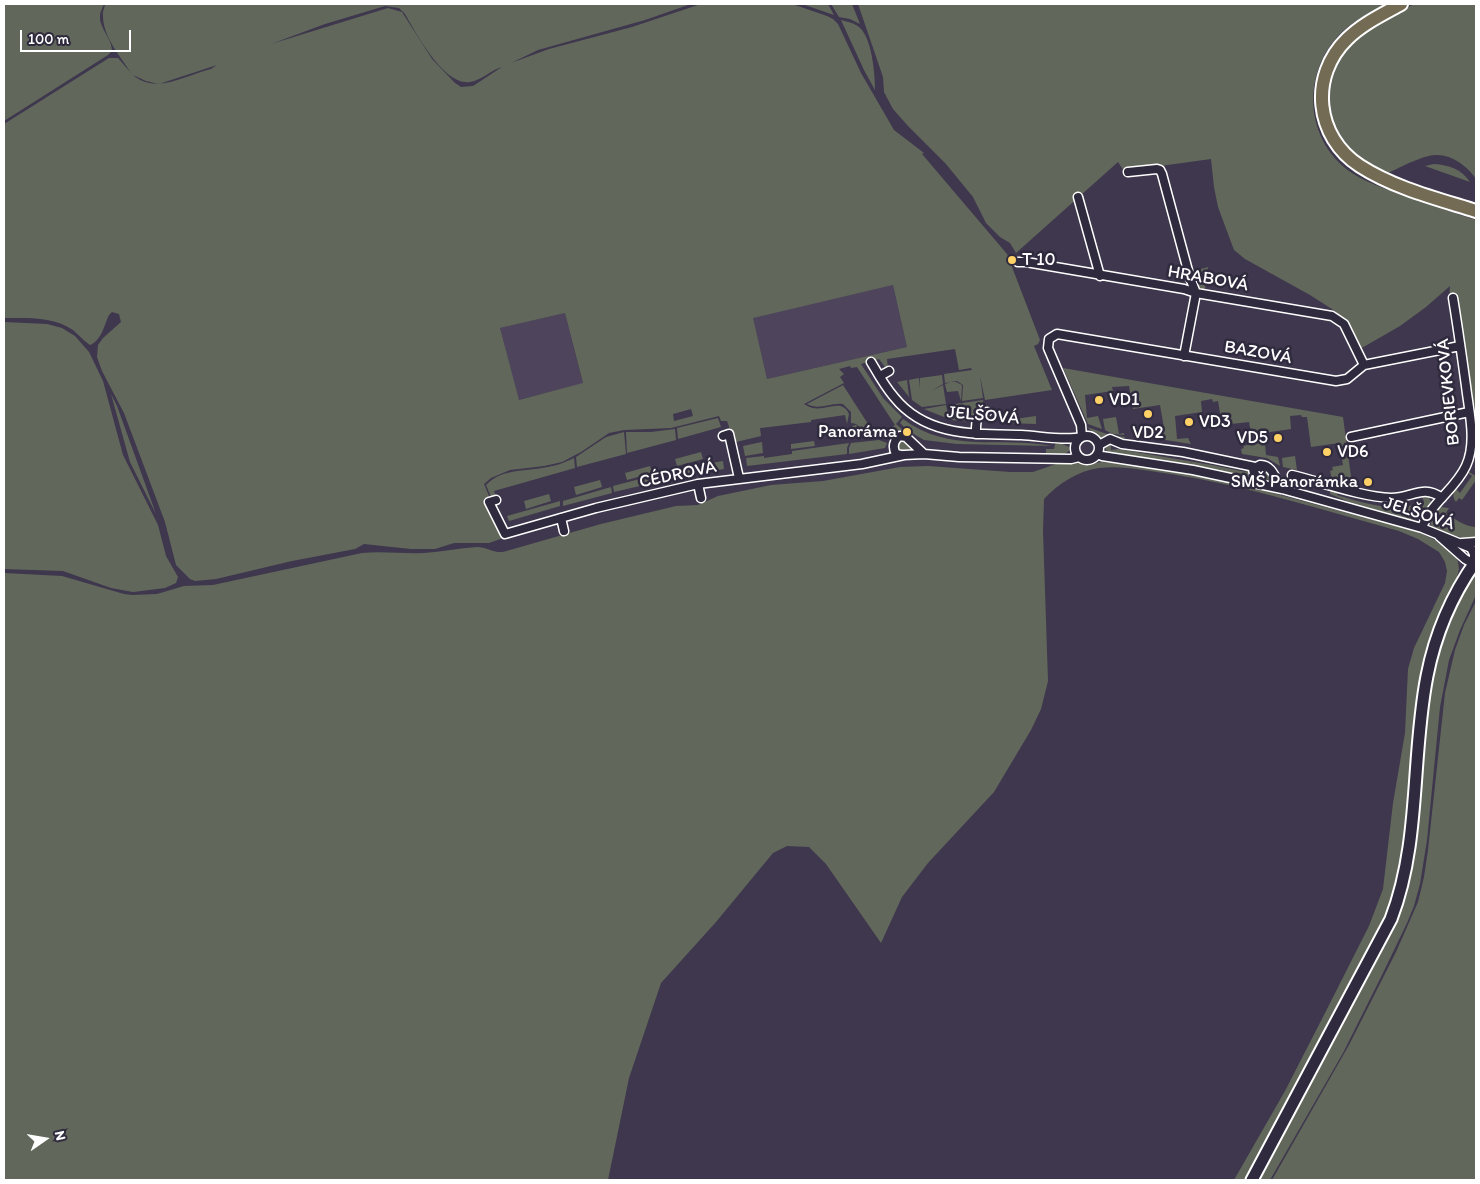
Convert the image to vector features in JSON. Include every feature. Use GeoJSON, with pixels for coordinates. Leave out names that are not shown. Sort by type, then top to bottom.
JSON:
{"type":"FeatureCollection","features":[{"type":"Feature","properties":{"kind":"main road"},"geometry":{"type":"LineString","coordinates":[[1401,4],[1356,31],[1346,39],[1335,53],[1325,76],[1322,91],[1321,107],[1326,126],[1340,150],[1364,169],[1404,186],[1476,211]]}},
{"type":"Feature","properties":{"kind":"street"},"geometry":{"type":"LineString","coordinates":[[1128,172],[1153,169],[1160,170],[1161,172],[1196,293],[1184,356]]}},
{"type":"Feature","properties":{"kind":"street"},"geometry":{"type":"LineString","coordinates":[[1078,197],[1100,276]]}},
{"type":"Feature","properties":{"kind":"street","name":"HRABOVÁ"},"geometry":{"type":"LineString","coordinates":[[1018,262],[1337,317],[1347,329],[1364,365]]}},
{"type":"Feature","properties":{"kind":"street","name":"BORIEVKOVÁ"},"geometry":{"type":"LineString","coordinates":[[1422,528],[1428,514],[1458,479],[1469,460],[1472,445],[1453,298]]}},
{"type":"Feature","properties":{"kind":"street","name":"BAZOVÁ"},"geometry":{"type":"LineString","coordinates":[[1081,425],[1048,348],[1048,341],[1053,335],[1060,334],[1336,381],[1347,378],[1364,365],[1460,346]]}},
{"type":"Feature","properties":{"kind":"street","name":"JELŠOVÁ"},"geometry":{"type":"LineString","coordinates":[[871,362],[897,400],[920,420],[934,426],[950,432],[1045,436],[1061,439]]}},
{"type":"Feature","properties":{"kind":"street"},"geometry":{"type":"LineString","coordinates":[[880,376],[889,371]]}},
{"type":"Feature","properties":{"kind":"street"},"geometry":{"type":"LineString","coordinates":[[976,434],[977,419],[981,414],[987,412]]}},
{"type":"Feature","properties":{"kind":"street"},"geometry":{"type":"LineString","coordinates":[[1351,437],[1469,412]]}},
{"type":"Feature","properties":{"kind":"street"},"geometry":{"type":"LineString","coordinates":[[1081,425],[1082,437]]}},
{"type":"Feature","properties":{"kind":"street"},"geometry":{"type":"LineString","coordinates":[[1061,439],[1089,460],[1098,454],[1099,445],[1081,425]]}},
{"type":"Feature","properties":{"kind":"street"},"geometry":{"type":"LineString","coordinates":[[723,436],[728,434],[738,478]]}},
{"type":"Feature","properties":{"kind":"street"},"geometry":{"type":"LineString","coordinates":[[904,456],[896,454],[894,448],[895,441],[900,436],[906,436],[924,454]]}},
{"type":"Feature","properties":{"kind":"street"},"geometry":{"type":"LineString","coordinates":[[1077,452],[1078,440],[1082,437]]}},
{"type":"Feature","properties":{"kind":"street"},"geometry":{"type":"LineString","coordinates":[[1061,439],[1092,437]]}},
{"type":"Feature","properties":{"kind":"street"},"geometry":{"type":"LineString","coordinates":[[1099,445],[1110,439],[1122,444],[1183,452],[1255,467],[1263,464],[1268,466],[1282,489]]}},
{"type":"Feature","properties":{"kind":"street","name":"CÉDROVÁ"},"geometry":{"type":"LineString","coordinates":[[496,500],[489,502],[505,534],[698,484],[738,478],[862,464],[924,454],[1071,459],[1077,452]]}},
{"type":"Feature","properties":{"kind":"street","name":"JELŠOVÁ"},"geometry":{"type":"LineString","coordinates":[[1098,454],[1256,483],[1422,528],[1473,550],[1475,563]]}},
{"type":"Feature","properties":{"kind":"street"},"geometry":{"type":"LineString","coordinates":[[1255,467],[1253,472],[1256,483]]}},
{"type":"Feature","properties":{"kind":"street","name":"JELŠOVÁ"},"geometry":{"type":"LineString","coordinates":[[1292,475],[1384,497],[1400,497],[1428,491],[1442,498]]}},
{"type":"Feature","properties":{"kind":"street"},"geometry":{"type":"LineString","coordinates":[[698,484],[701,498]]}},
{"type":"Feature","properties":{"kind":"street"},"geometry":{"type":"LineString","coordinates":[[561,518],[564,531]]}},
{"type":"Feature","properties":{"kind":"street"},"geometry":{"type":"LineString","coordinates":[[1252,1180],[1391,919],[1406,872],[1411,838],[1422,712],[1430,662],[1452,600],[1475,563],[1465,559],[1439,536]]}},
{"type":"Feature","properties":{"kind":"street"},"geometry":{"type":"LineString","coordinates":[[1458,542],[1476,542]]}},
{"type":"Feature","properties":{"kind":"shaded area"},"geometry":{"type":"Polygon","coordinates":[[[893,285],[907,347],[767,379],[752,317],[893,285]]]}},
{"type":"Feature","properties":{"kind":"shaded area"},"geometry":{"type":"Polygon","coordinates":[[[565,313],[583,384],[518,400],[500,328],[565,313]]]}},
{"type":"Feature","properties":{"kind":"green space"},"geometry":{"type":"Polygon","coordinates":[[[4,4],[104,4],[100,13],[100,20],[112,51],[4,121],[4,4]]]}},
{"type":"Feature","properties":{"kind":"green space"},"geometry":{"type":"Polygon","coordinates":[[[105,4],[691,4],[645,20],[538,50],[511,63],[549,49],[632,27],[701,4],[792,4],[827,16],[838,24],[861,73],[894,130],[924,153],[922,154],[1007,254],[1040,340],[1034,346],[1052,390],[985,400],[980,376],[983,398],[962,401],[963,385],[957,381],[945,383],[944,374],[972,370],[971,368],[959,370],[955,349],[887,359],[888,368],[879,359],[861,364],[883,398],[902,417],[896,424],[903,430],[894,432],[890,428],[895,425],[857,367],[851,368],[850,366],[839,369],[844,374],[840,377],[844,383],[804,404],[817,408],[841,406],[849,414],[847,424],[845,415],[811,420],[811,422],[760,428],[761,436],[736,442],[727,421],[721,421],[719,416],[671,428],[624,430],[609,433],[562,462],[510,470],[491,478],[484,484],[489,496],[484,499],[503,538],[489,543],[454,543],[435,549],[411,549],[364,544],[355,549],[292,561],[216,579],[195,581],[190,579],[176,565],[165,522],[124,413],[102,371],[97,357],[98,345],[121,322],[119,314],[112,312],[109,315],[100,336],[90,345],[73,330],[57,322],[39,319],[4,318],[4,124],[109,58],[118,58],[131,73],[106,32],[103,14],[105,4]],[[385,6],[325,24],[271,44],[388,8],[402,12],[432,59],[461,87],[473,86],[502,67],[470,82],[460,81],[450,76],[432,57],[405,14],[399,8],[385,6]],[[217,65],[161,83],[181,79],[211,69],[217,65]],[[133,75],[142,81],[156,83],[133,75]],[[893,285],[753,318],[767,379],[907,347],[893,285]],[[565,313],[500,328],[519,400],[583,383],[565,313]],[[691,409],[673,414],[674,421],[693,416],[691,409]]]}},
{"type":"Feature","properties":{"kind":"green space"},"geometry":{"type":"Polygon","coordinates":[[[802,4],[828,4],[834,15],[802,4]]]}},
{"type":"Feature","properties":{"kind":"green space"},"geometry":{"type":"Polygon","coordinates":[[[831,4],[852,4],[860,24],[850,19],[839,17],[831,4]]]}},
{"type":"Feature","properties":{"kind":"green space"},"geometry":{"type":"Polygon","coordinates":[[[858,4],[1387,4],[1348,27],[1337,37],[1325,53],[1318,71],[1314,90],[1314,109],[1318,127],[1325,144],[1337,160],[1352,173],[1379,186],[1476,220],[1476,405],[1472,406],[1456,297],[1449,298],[1450,286],[1400,326],[1360,349],[1348,325],[1335,311],[1245,259],[1234,250],[1218,207],[1211,159],[1124,171],[1118,162],[1016,253],[1010,243],[1000,237],[986,223],[973,197],[946,164],[893,109],[884,92],[883,77],[858,4]]]}},
{"type":"Feature","properties":{"kind":"green space"},"geometry":{"type":"Polygon","coordinates":[[[1414,4],[1476,4],[1476,179],[1460,162],[1449,157],[1437,155],[1420,159],[1386,172],[1365,162],[1351,151],[1338,135],[1332,122],[1329,108],[1331,80],[1335,67],[1343,54],[1366,31],[1414,4]]]}},
{"type":"Feature","properties":{"kind":"green space"},"geometry":{"type":"Polygon","coordinates":[[[841,20],[856,25],[864,33],[872,57],[875,90],[864,70],[841,20]]]}},
{"type":"Feature","properties":{"kind":"green space"},"geometry":{"type":"Polygon","coordinates":[[[1434,164],[1454,168],[1470,182],[1425,166],[1434,164]]]}},
{"type":"Feature","properties":{"kind":"green space"},"geometry":{"type":"Polygon","coordinates":[[[1208,267],[1205,289],[1201,291],[1198,289],[1191,272],[1208,267]]]}},
{"type":"Feature","properties":{"kind":"green space"},"geometry":{"type":"Polygon","coordinates":[[[4,322],[47,324],[62,328],[75,336],[89,352],[103,381],[123,455],[158,525],[166,556],[178,577],[176,583],[165,588],[133,592],[111,588],[63,571],[4,569],[4,322]]]}},
{"type":"Feature","properties":{"kind":"green space"},"geometry":{"type":"Polygon","coordinates":[[[1063,368],[1343,417],[1352,484],[1332,479],[1330,471],[1333,470],[1332,467],[1343,465],[1339,443],[1311,447],[1307,417],[1302,417],[1301,415],[1290,416],[1291,429],[1264,433],[1266,455],[1278,457],[1280,466],[1267,458],[1242,454],[1241,449],[1244,448],[1243,446],[1253,444],[1249,422],[1222,425],[1218,401],[1213,402],[1212,399],[1201,401],[1202,412],[1175,416],[1177,439],[1188,438],[1191,444],[1153,438],[1154,429],[1164,428],[1160,405],[1133,409],[1129,386],[1112,387],[1113,391],[1085,395],[1087,418],[1098,416],[1102,429],[1088,424],[1063,368]]]}},
{"type":"Feature","properties":{"kind":"green space"},"geometry":{"type":"Polygon","coordinates":[[[942,375],[943,384],[931,391],[943,385],[946,404],[922,407],[912,400],[909,380],[919,378],[920,389],[920,378],[942,375]]]}},
{"type":"Feature","properties":{"kind":"green space"},"geometry":{"type":"Polygon","coordinates":[[[907,380],[909,396],[910,398],[897,382],[907,380]]]}},
{"type":"Feature","properties":{"kind":"green space"},"geometry":{"type":"Polygon","coordinates":[[[951,382],[962,385],[961,401],[958,391],[947,392],[945,384],[951,382]]]}},
{"type":"Feature","properties":{"kind":"green space"},"geometry":{"type":"Polygon","coordinates":[[[843,385],[877,438],[864,439],[859,426],[851,423],[851,412],[843,404],[816,407],[807,404],[843,385]]]}},
{"type":"Feature","properties":{"kind":"green space"},"geometry":{"type":"Polygon","coordinates":[[[111,394],[117,406],[156,514],[130,462],[111,394]]]}},
{"type":"Feature","properties":{"kind":"green space"},"geometry":{"type":"Polygon","coordinates":[[[983,400],[984,409],[977,413],[972,409],[976,414],[973,422],[951,420],[949,405],[961,403],[963,407],[962,403],[983,400]]]}},
{"type":"Feature","properties":{"kind":"green space"},"geometry":{"type":"Polygon","coordinates":[[[946,405],[949,419],[924,409],[946,405]]]}},
{"type":"Feature","properties":{"kind":"green space"},"geometry":{"type":"Polygon","coordinates":[[[1036,416],[1036,424],[1008,423],[1008,420],[1036,416]]]}},
{"type":"Feature","properties":{"kind":"green space"},"geometry":{"type":"Polygon","coordinates":[[[1116,417],[1119,434],[1124,433],[1124,435],[1113,434],[1105,430],[1103,419],[1116,417]]]}},
{"type":"Feature","properties":{"kind":"green space"},"geometry":{"type":"Polygon","coordinates":[[[718,418],[721,427],[678,439],[677,428],[718,418]]]}},
{"type":"Feature","properties":{"kind":"green space"},"geometry":{"type":"Polygon","coordinates":[[[903,419],[921,430],[939,437],[975,442],[1013,442],[1052,446],[957,444],[924,440],[907,430],[900,423],[903,419]]]}},
{"type":"Feature","properties":{"kind":"green space"},"geometry":{"type":"Polygon","coordinates":[[[856,425],[861,432],[859,438],[854,437],[851,430],[852,426],[856,425]]]}},
{"type":"Feature","properties":{"kind":"green space"},"geometry":{"type":"Polygon","coordinates":[[[1087,427],[1110,435],[1125,437],[1123,440],[1102,440],[1087,427]]]}},
{"type":"Feature","properties":{"kind":"green space"},"geometry":{"type":"Polygon","coordinates":[[[675,429],[676,440],[627,453],[626,432],[651,432],[675,429]]]}},
{"type":"Feature","properties":{"kind":"green space"},"geometry":{"type":"Polygon","coordinates":[[[624,432],[626,454],[577,467],[576,457],[606,437],[624,432]]]}},
{"type":"Feature","properties":{"kind":"green space"},"geometry":{"type":"Polygon","coordinates":[[[879,440],[887,443],[885,448],[849,454],[851,443],[879,440]]]}},
{"type":"Feature","properties":{"kind":"green space"},"geometry":{"type":"Polygon","coordinates":[[[814,441],[815,446],[791,449],[791,444],[814,441]]]}},
{"type":"Feature","properties":{"kind":"green space"},"geometry":{"type":"Polygon","coordinates":[[[901,441],[916,449],[904,452],[899,450],[897,446],[901,441]]]}},
{"type":"Feature","properties":{"kind":"green space"},"geometry":{"type":"Polygon","coordinates":[[[1056,441],[1069,447],[1070,450],[1065,454],[1046,455],[1046,449],[1054,449],[1056,441]]]}},
{"type":"Feature","properties":{"kind":"green space"},"geometry":{"type":"Polygon","coordinates":[[[1111,441],[1111,450],[1118,449],[1246,472],[1245,468],[1248,469],[1248,476],[1170,461],[1112,454],[1104,446],[1111,441]]]}},
{"type":"Feature","properties":{"kind":"green space"},"geometry":{"type":"Polygon","coordinates":[[[762,442],[763,453],[745,456],[743,446],[762,442]]]}},
{"type":"Feature","properties":{"kind":"green space"},"geometry":{"type":"Polygon","coordinates":[[[849,443],[847,454],[747,466],[746,458],[764,456],[764,458],[792,454],[792,451],[849,443]]]}},
{"type":"Feature","properties":{"kind":"green space"},"geometry":{"type":"Polygon","coordinates":[[[701,452],[703,459],[677,466],[675,459],[701,452]]]}},
{"type":"Feature","properties":{"kind":"green space"},"geometry":{"type":"Polygon","coordinates":[[[1295,456],[1297,470],[1283,467],[1282,458],[1295,456]]]}},
{"type":"Feature","properties":{"kind":"green space"},"geometry":{"type":"Polygon","coordinates":[[[574,458],[575,468],[494,491],[496,497],[491,497],[486,485],[500,475],[544,468],[574,458]]]}},
{"type":"Feature","properties":{"kind":"green space"},"geometry":{"type":"Polygon","coordinates":[[[723,461],[724,469],[674,478],[666,471],[723,461]]]}},
{"type":"Feature","properties":{"kind":"green space"},"geometry":{"type":"Polygon","coordinates":[[[1075,461],[1086,464],[1102,462],[1137,466],[1224,480],[1415,531],[1440,542],[1454,552],[1458,562],[1459,569],[1454,590],[1436,629],[1404,861],[1387,917],[1248,1180],[1234,1180],[1285,1091],[1325,1013],[1369,926],[1383,889],[1393,803],[1405,733],[1408,669],[1414,648],[1445,583],[1447,571],[1445,562],[1439,552],[1418,539],[1399,531],[1228,485],[1171,474],[1117,467],[1099,468],[1076,475],[1062,483],[1044,499],[1043,531],[1048,681],[1041,709],[1031,730],[994,792],[928,863],[902,897],[881,943],[826,864],[809,847],[787,846],[773,853],[716,922],[661,983],[629,1078],[608,1180],[4,1180],[4,573],[62,576],[124,594],[157,594],[184,586],[213,585],[362,553],[424,553],[477,547],[503,552],[601,524],[676,506],[698,505],[718,496],[771,485],[823,481],[900,467],[928,466],[1033,472],[1062,462],[1075,461]]]}},
{"type":"Feature","properties":{"kind":"green space"},"geometry":{"type":"Polygon","coordinates":[[[650,466],[652,473],[627,480],[625,473],[650,466]]]}},
{"type":"Feature","properties":{"kind":"green space"},"geometry":{"type":"Polygon","coordinates":[[[1260,468],[1267,471],[1270,476],[1269,480],[1259,478],[1257,473],[1260,468]]]}},
{"type":"Feature","properties":{"kind":"green space"},"geometry":{"type":"Polygon","coordinates":[[[1469,472],[1476,476],[1476,480],[1462,500],[1459,498],[1456,502],[1454,492],[1456,489],[1460,493],[1472,476],[1469,472]]]}},
{"type":"Feature","properties":{"kind":"green space"},"geometry":{"type":"Polygon","coordinates":[[[663,473],[670,479],[614,492],[613,486],[663,473]]]}},
{"type":"Feature","properties":{"kind":"green space"},"geometry":{"type":"Polygon","coordinates":[[[600,480],[602,487],[576,495],[574,487],[600,480]]]}},
{"type":"Feature","properties":{"kind":"green space"},"geometry":{"type":"Polygon","coordinates":[[[611,487],[612,493],[563,506],[563,501],[611,487]]]}},
{"type":"Feature","properties":{"kind":"green space"},"geometry":{"type":"Polygon","coordinates":[[[1330,488],[1338,490],[1337,495],[1380,506],[1401,507],[1412,505],[1424,502],[1422,496],[1429,497],[1431,502],[1419,518],[1412,520],[1349,502],[1330,494],[1330,488]]]}},
{"type":"Feature","properties":{"kind":"green space"},"geometry":{"type":"Polygon","coordinates":[[[549,494],[551,501],[526,509],[524,501],[549,494]]]}},
{"type":"Feature","properties":{"kind":"green space"},"geometry":{"type":"Polygon","coordinates":[[[560,501],[560,506],[509,521],[507,516],[560,501]]]}},
{"type":"Feature","properties":{"kind":"green space"},"geometry":{"type":"Polygon","coordinates":[[[1441,507],[1449,508],[1446,513],[1457,520],[1476,527],[1476,539],[1467,539],[1435,530],[1431,524],[1431,518],[1441,507]]]}},
{"type":"Feature","properties":{"kind":"green space"},"geometry":{"type":"Polygon","coordinates":[[[1476,567],[1476,595],[1449,660],[1440,707],[1427,840],[1420,884],[1414,906],[1343,1053],[1270,1180],[1256,1180],[1394,920],[1429,683],[1444,628],[1476,567]]]}},
{"type":"Feature","properties":{"kind":"green space"},"geometry":{"type":"Polygon","coordinates":[[[1476,601],[1476,1180],[1272,1180],[1349,1045],[1396,952],[1418,902],[1428,850],[1445,693],[1455,650],[1464,625],[1476,601]]]}},
{"type":"Feature","properties":{"kind":"place","name":"T 10"},"geometry":{"type":"Point","coordinates":[1012,260]}},
{"type":"Feature","properties":{"kind":"place","name":"VD1"},"geometry":{"type":"Point","coordinates":[1099,400]}},
{"type":"Feature","properties":{"kind":"place","name":"VD2"},"geometry":{"type":"Point","coordinates":[1148,414]}},
{"type":"Feature","properties":{"kind":"place","name":"VD3"},"geometry":{"type":"Point","coordinates":[1189,422]}},
{"type":"Feature","properties":{"kind":"place","name":"Panoráma"},"geometry":{"type":"Point","coordinates":[907,432]}},
{"type":"Feature","properties":{"kind":"place","name":"VD5"},"geometry":{"type":"Point","coordinates":[1278,438]}},
{"type":"Feature","properties":{"kind":"place","name":"VD6"},"geometry":{"type":"Point","coordinates":[1327,452]}},
{"type":"Feature","properties":{"kind":"place","name":"SMŠ Panorámka"},"geometry":{"type":"Point","coordinates":[1368,482]}}]}
